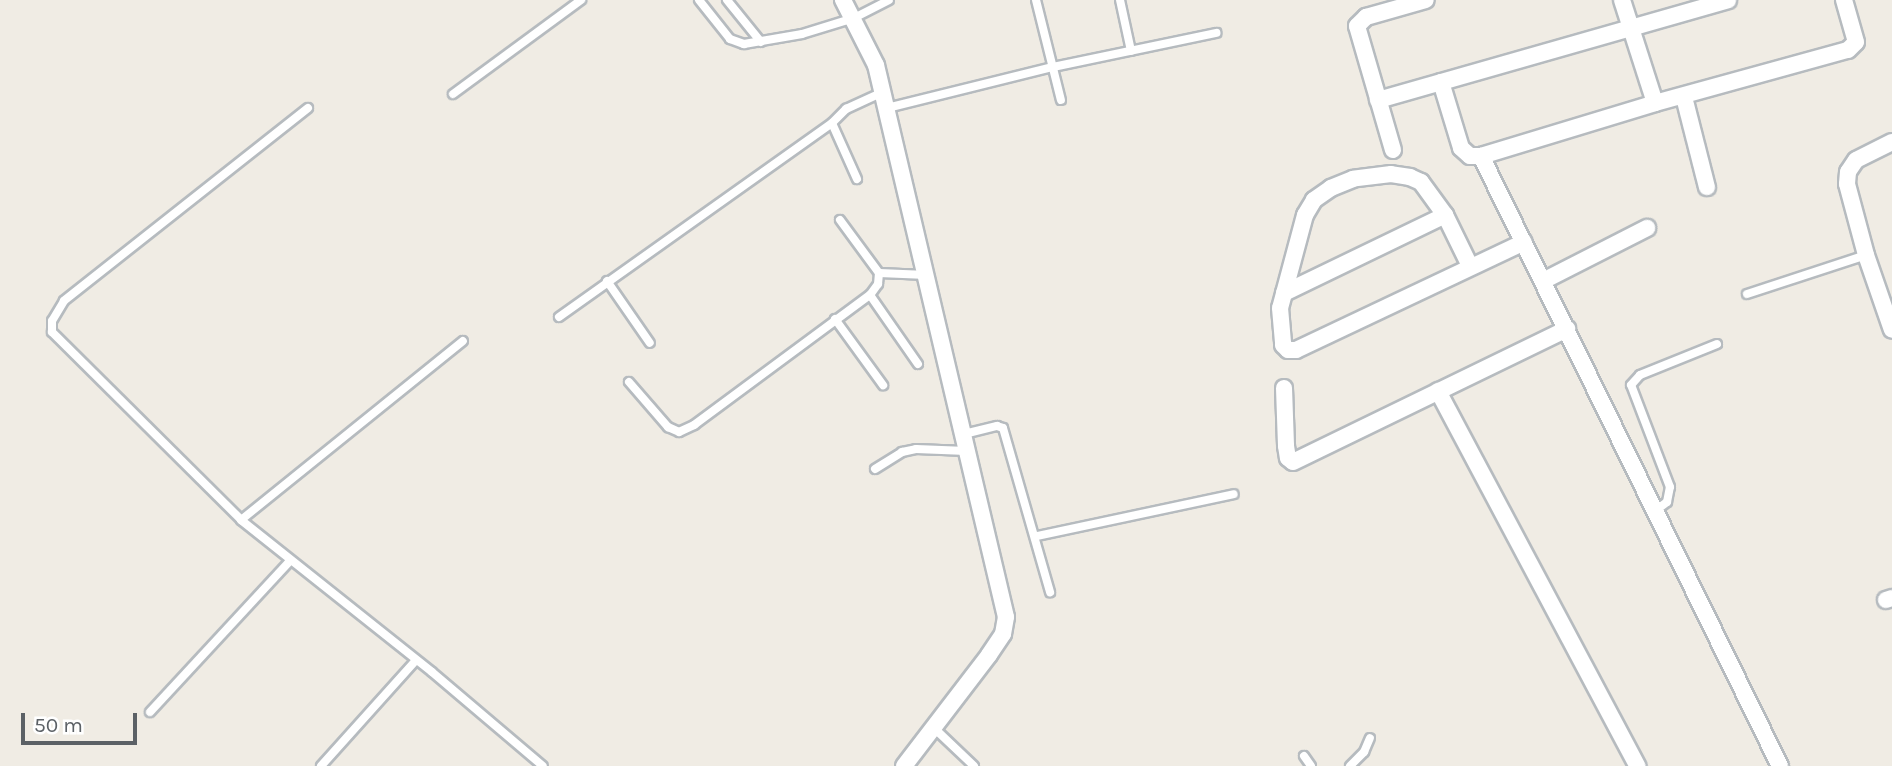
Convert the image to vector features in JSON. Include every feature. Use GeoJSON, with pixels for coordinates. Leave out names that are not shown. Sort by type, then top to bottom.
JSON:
{"type":"FeatureCollection","features":[{"type":"Feature","properties":{"kind":"street"},"geometry":{"type":"LineString","coordinates":[[843,0],[876,65],[1006,617],[1003,634],[904,766]]}},
{"type":"Feature","properties":{"kind":"street"},"geometry":{"type":"LineString","coordinates":[[1393,150],[1357,26],[1366,16],[1426,0]]}},
{"type":"Feature","properties":{"kind":"street"},"geometry":{"type":"LineString","coordinates":[[1622,0],[1655,103]]}},
{"type":"Feature","properties":{"kind":"street"},"geometry":{"type":"LineString","coordinates":[[1378,100],[1728,0]]}},
{"type":"Feature","properties":{"kind":"street"},"geometry":{"type":"LineString","coordinates":[[1441,82],[1461,148],[1470,156],[1481,156],[1655,103],[1848,50],[1856,42],[1844,0]]}},
{"type":"Feature","properties":{"kind":"street"},"geometry":{"type":"LineString","coordinates":[[1684,97],[1707,187]]}},
{"type":"Feature","properties":{"kind":"street"},"geometry":{"type":"LineString","coordinates":[[1892,142],[1856,160],[1848,172],[1847,184],[1866,255],[1892,330]]}},
{"type":"Feature","properties":{"kind":"street"},"geometry":{"type":"LineString","coordinates":[[1481,156],[1780,766]]}},
{"type":"Feature","properties":{"kind":"street"},"geometry":{"type":"LineString","coordinates":[[1470,266],[1445,215],[1430,192],[1410,177],[1391,174],[1353,178],[1314,200],[1305,215],[1280,308],[1283,345],[1288,350],[1296,350],[1524,242]]}},
{"type":"Feature","properties":{"kind":"street"},"geometry":{"type":"LineString","coordinates":[[1284,293],[1445,215]]}},
{"type":"Feature","properties":{"kind":"street"},"geometry":{"type":"LineString","coordinates":[[1543,281],[1647,228]]}},
{"type":"Feature","properties":{"kind":"street"},"geometry":{"type":"LineString","coordinates":[[1284,388],[1286,446],[1288,458],[1293,462],[1567,330]]}},
{"type":"Feature","properties":{"kind":"street"},"geometry":{"type":"LineString","coordinates":[[1438,391],[1637,766]]}},
{"type":"Feature","properties":{"kind":"lane"},"geometry":{"type":"LineString","coordinates":[[453,94],[581,0]]}},
{"type":"Feature","properties":{"kind":"lane"},"geometry":{"type":"LineString","coordinates":[[699,0],[730,39],[744,44],[802,34],[854,18],[889,0]]}},
{"type":"Feature","properties":{"kind":"lane"},"geometry":{"type":"LineString","coordinates":[[727,0],[761,42]]}},
{"type":"Feature","properties":{"kind":"lane"},"geometry":{"type":"LineString","coordinates":[[1036,0],[1061,100]]}},
{"type":"Feature","properties":{"kind":"lane"},"geometry":{"type":"LineString","coordinates":[[1120,0],[1131,51]]}},
{"type":"Feature","properties":{"kind":"lane"},"geometry":{"type":"LineString","coordinates":[[559,317],[832,123],[846,109],[1216,33]]}},
{"type":"Feature","properties":{"kind":"lane"},"geometry":{"type":"LineString","coordinates":[[308,108],[64,301],[52,321],[52,332],[241,520],[543,766]]}},
{"type":"Feature","properties":{"kind":"lane"},"geometry":{"type":"LineString","coordinates":[[832,123],[857,180]]}},
{"type":"Feature","properties":{"kind":"lane"},"geometry":{"type":"LineString","coordinates":[[629,382],[668,427],[679,432],[694,425],[870,295],[878,284],[879,273],[840,220]]}},
{"type":"Feature","properties":{"kind":"lane"},"geometry":{"type":"LineString","coordinates":[[1748,294],[1866,255]]}},
{"type":"Feature","properties":{"kind":"lane"},"geometry":{"type":"LineString","coordinates":[[879,273],[927,275]]}},
{"type":"Feature","properties":{"kind":"lane"},"geometry":{"type":"LineString","coordinates":[[607,281],[650,343]]}},
{"type":"Feature","properties":{"kind":"lane"},"geometry":{"type":"LineString","coordinates":[[870,295],[918,364]]}},
{"type":"Feature","properties":{"kind":"lane"},"geometry":{"type":"LineString","coordinates":[[835,319],[883,385]]}},
{"type":"Feature","properties":{"kind":"lane"},"geometry":{"type":"LineString","coordinates":[[241,520],[463,341]]}},
{"type":"Feature","properties":{"kind":"lane"},"geometry":{"type":"LineString","coordinates":[[1655,511],[1667,502],[1670,487],[1631,385],[1640,375],[1717,344]]}},
{"type":"Feature","properties":{"kind":"lane"},"geometry":{"type":"LineString","coordinates":[[964,434],[997,426],[1003,428],[1037,536],[1050,592]]}},
{"type":"Feature","properties":{"kind":"lane"},"geometry":{"type":"LineString","coordinates":[[875,469],[902,452],[916,449],[967,451]]}},
{"type":"Feature","properties":{"kind":"lane"},"geometry":{"type":"LineString","coordinates":[[1037,536],[1234,494]]}},
{"type":"Feature","properties":{"kind":"lane"},"geometry":{"type":"LineString","coordinates":[[150,712],[291,560]]}},
{"type":"Feature","properties":{"kind":"lane"},"geometry":{"type":"LineString","coordinates":[[321,766],[416,660]]}},
{"type":"Feature","properties":{"kind":"lane"},"geometry":{"type":"LineString","coordinates":[[934,728],[974,766]]}},
{"type":"Feature","properties":{"kind":"lane"},"geometry":{"type":"LineString","coordinates":[[1350,766],[1364,752],[1370,738]]}},
{"type":"Feature","properties":{"kind":"lane"},"geometry":{"type":"LineString","coordinates":[[1304,756],[1311,766]]}}]}
